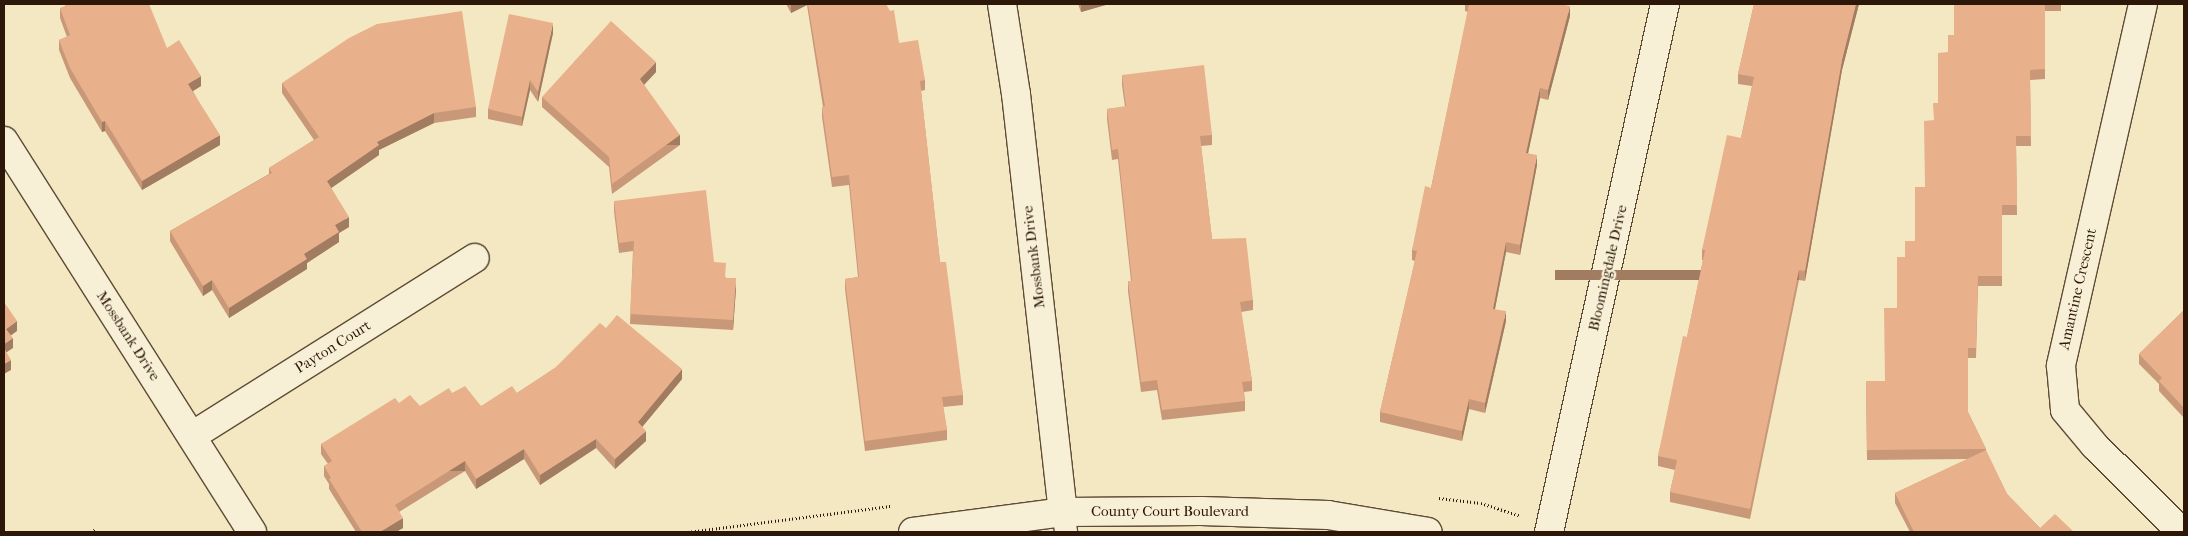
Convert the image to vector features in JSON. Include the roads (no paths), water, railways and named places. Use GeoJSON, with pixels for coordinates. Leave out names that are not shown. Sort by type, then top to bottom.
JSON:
{"type":"FeatureCollection","features":[{"type":"Feature","properties":{"kind":"street","name":"Mossbank Drive"},"geometry":{"type":"LineString","coordinates":[[1002,4],[1016,94],[1065,522]]}},
{"type":"Feature","properties":{"kind":"street","name":"Bloomingdale Drive"},"geometry":{"type":"LineString","coordinates":[[1549,532],[1665,4]]}},
{"type":"Feature","properties":{"kind":"street","name":"Amantine Crescent"},"geometry":{"type":"LineString","coordinates":[[2143,4],[2061,366],[2065,410],[2095,446],[2182,532]]}},
{"type":"Feature","properties":{"kind":"street","name":"Mossbank Drive"},"geometry":{"type":"LineString","coordinates":[[4,141],[252,532]]}},
{"type":"Feature","properties":{"kind":"street","name":"Payton Court"},"geometry":{"type":"LineString","coordinates":[[192,436],[475,258]]}},
{"type":"Feature","properties":{"kind":"street","name":"County Court Boulevard"},"geometry":{"type":"LineString","coordinates":[[913,532],[1065,522],[1328,515],[1428,532]]}}]}
